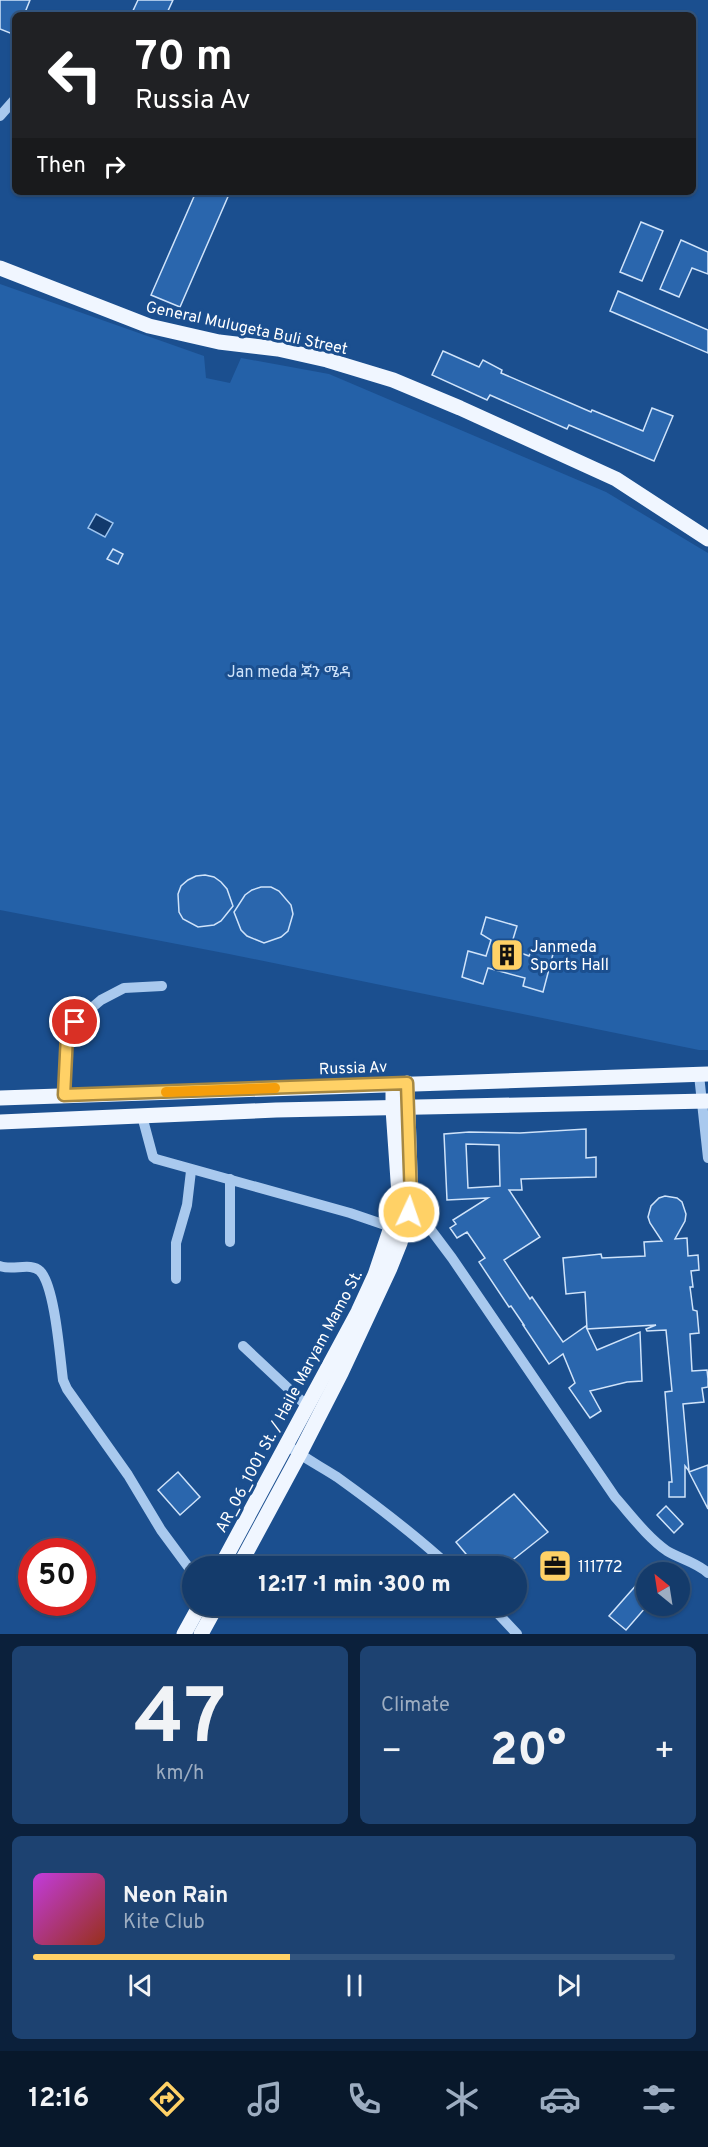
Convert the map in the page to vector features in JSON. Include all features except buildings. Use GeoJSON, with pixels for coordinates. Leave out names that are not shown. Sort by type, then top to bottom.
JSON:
{"type":"FeatureCollection","features":[{"type":"Feature","properties":{"kind":"main road","name":"General Mulugeta Buli Street"},"geometry":{"type":"LineString","coordinates":[[0,268],[148,327],[219,342],[278,349],[327,360],[393,380],[616,479],[708,539]]}},
{"type":"Feature","properties":{"kind":"main road","name":"Russia Av"},"geometry":{"type":"LineString","coordinates":[[0,1098],[703,1075]]}},
{"type":"Feature","properties":{"kind":"main road","name":"AR_06_1001 St. / Haile Maryam Mamo St."},"geometry":{"type":"LineString","coordinates":[[226,1556],[286,1444],[308,1407],[334,1371],[375,1275],[391,1227],[403,1208],[399,1195],[400,1084]]}},
{"type":"Feature","properties":{"kind":"main road"},"geometry":{"type":"LineString","coordinates":[[0,1122],[276,1110],[705,1101]]}},
{"type":"Feature","properties":{"kind":"main road"},"geometry":{"type":"LineString","coordinates":[[244,1556],[299,1455],[334,1371],[390,1268],[400,1243],[403,1208]]}},
{"type":"Feature","properties":{"kind":"main road"},"geometry":{"type":"LineString","coordinates":[[184,1634],[194,1616]]}},
{"type":"Feature","properties":{"kind":"main road"},"geometry":{"type":"LineString","coordinates":[[201,1634],[211,1616]]}},
{"type":"Feature","properties":{"kind":"street"},"geometry":{"type":"LineString","coordinates":[[0,116],[12,102]]}},
{"type":"Feature","properties":{"kind":"street"},"geometry":{"type":"LineString","coordinates":[[64,1095],[67,1035],[75,1022],[101,1000],[124,988],[162,986]]}},
{"type":"Feature","properties":{"kind":"street"},"geometry":{"type":"LineString","coordinates":[[703,1075],[708,1158]]}},
{"type":"Feature","properties":{"kind":"street"},"geometry":{"type":"LineString","coordinates":[[142,1116],[153,1157],[191,1171],[230,1179],[391,1227]]}},
{"type":"Feature","properties":{"kind":"street"},"geometry":{"type":"LineString","coordinates":[[176,1279],[176,1243],[187,1205],[191,1171]]}},
{"type":"Feature","properties":{"kind":"street"},"geometry":{"type":"LineString","coordinates":[[230,1179],[230,1242]]}},
{"type":"Feature","properties":{"kind":"street"},"geometry":{"type":"LineString","coordinates":[[403,1208],[431,1230],[464,1274],[615,1497],[644,1530],[667,1551],[708,1572]]}},
{"type":"Feature","properties":{"kind":"street"},"geometry":{"type":"LineString","coordinates":[[0,1266],[15,1269],[32,1267],[41,1272],[55,1312],[63,1380],[67,1389],[128,1475],[161,1530],[182,1558]]}},
{"type":"Feature","properties":{"kind":"street"},"geometry":{"type":"LineString","coordinates":[[243,1346],[308,1407]]}},
{"type":"Feature","properties":{"kind":"street"},"geometry":{"type":"LineString","coordinates":[[286,1444],[299,1455],[334,1475],[416,1536],[438,1556]]}},
{"type":"Feature","properties":{"kind":"street"},"geometry":{"type":"LineString","coordinates":[[500,1616],[517,1634]]}},
{"type":"Feature","properties":{"kind":"green space","name":"Jan meda ጃን ሜዳ"},"geometry":{"type":"Polygon","coordinates":[[[0,284],[204,356],[206,378],[230,383],[241,358],[329,374],[606,492],[708,553],[708,1050],[0,910],[0,284]]]}},
{"type":"Feature","properties":{"kind":"shaded area"},"geometry":{"type":"Polygon","coordinates":[[[96,514],[113,523],[105,537],[88,528],[96,514]]]}},
{"type":"Feature","properties":{"kind":"slow traffic"},"geometry":{"type":"LineString","coordinates":[[166,1092],[275,1088]]}},
{"type":"Feature","properties":{"kind":"place","name":"Janmeda Sports Hall"},"geometry":{"type":"Point","coordinates":[507,955]}},
{"type":"Feature","properties":{"kind":"place","name":"111772"},"geometry":{"type":"Point","coordinates":[555,1566]}},
{"type":"Feature","properties":{"kind":"route"},"geometry":{"type":"LineString","coordinates":[[75,1022],[67,1035],[64,1095],[407,1083],[411,1201],[409,1212]]}}]}
